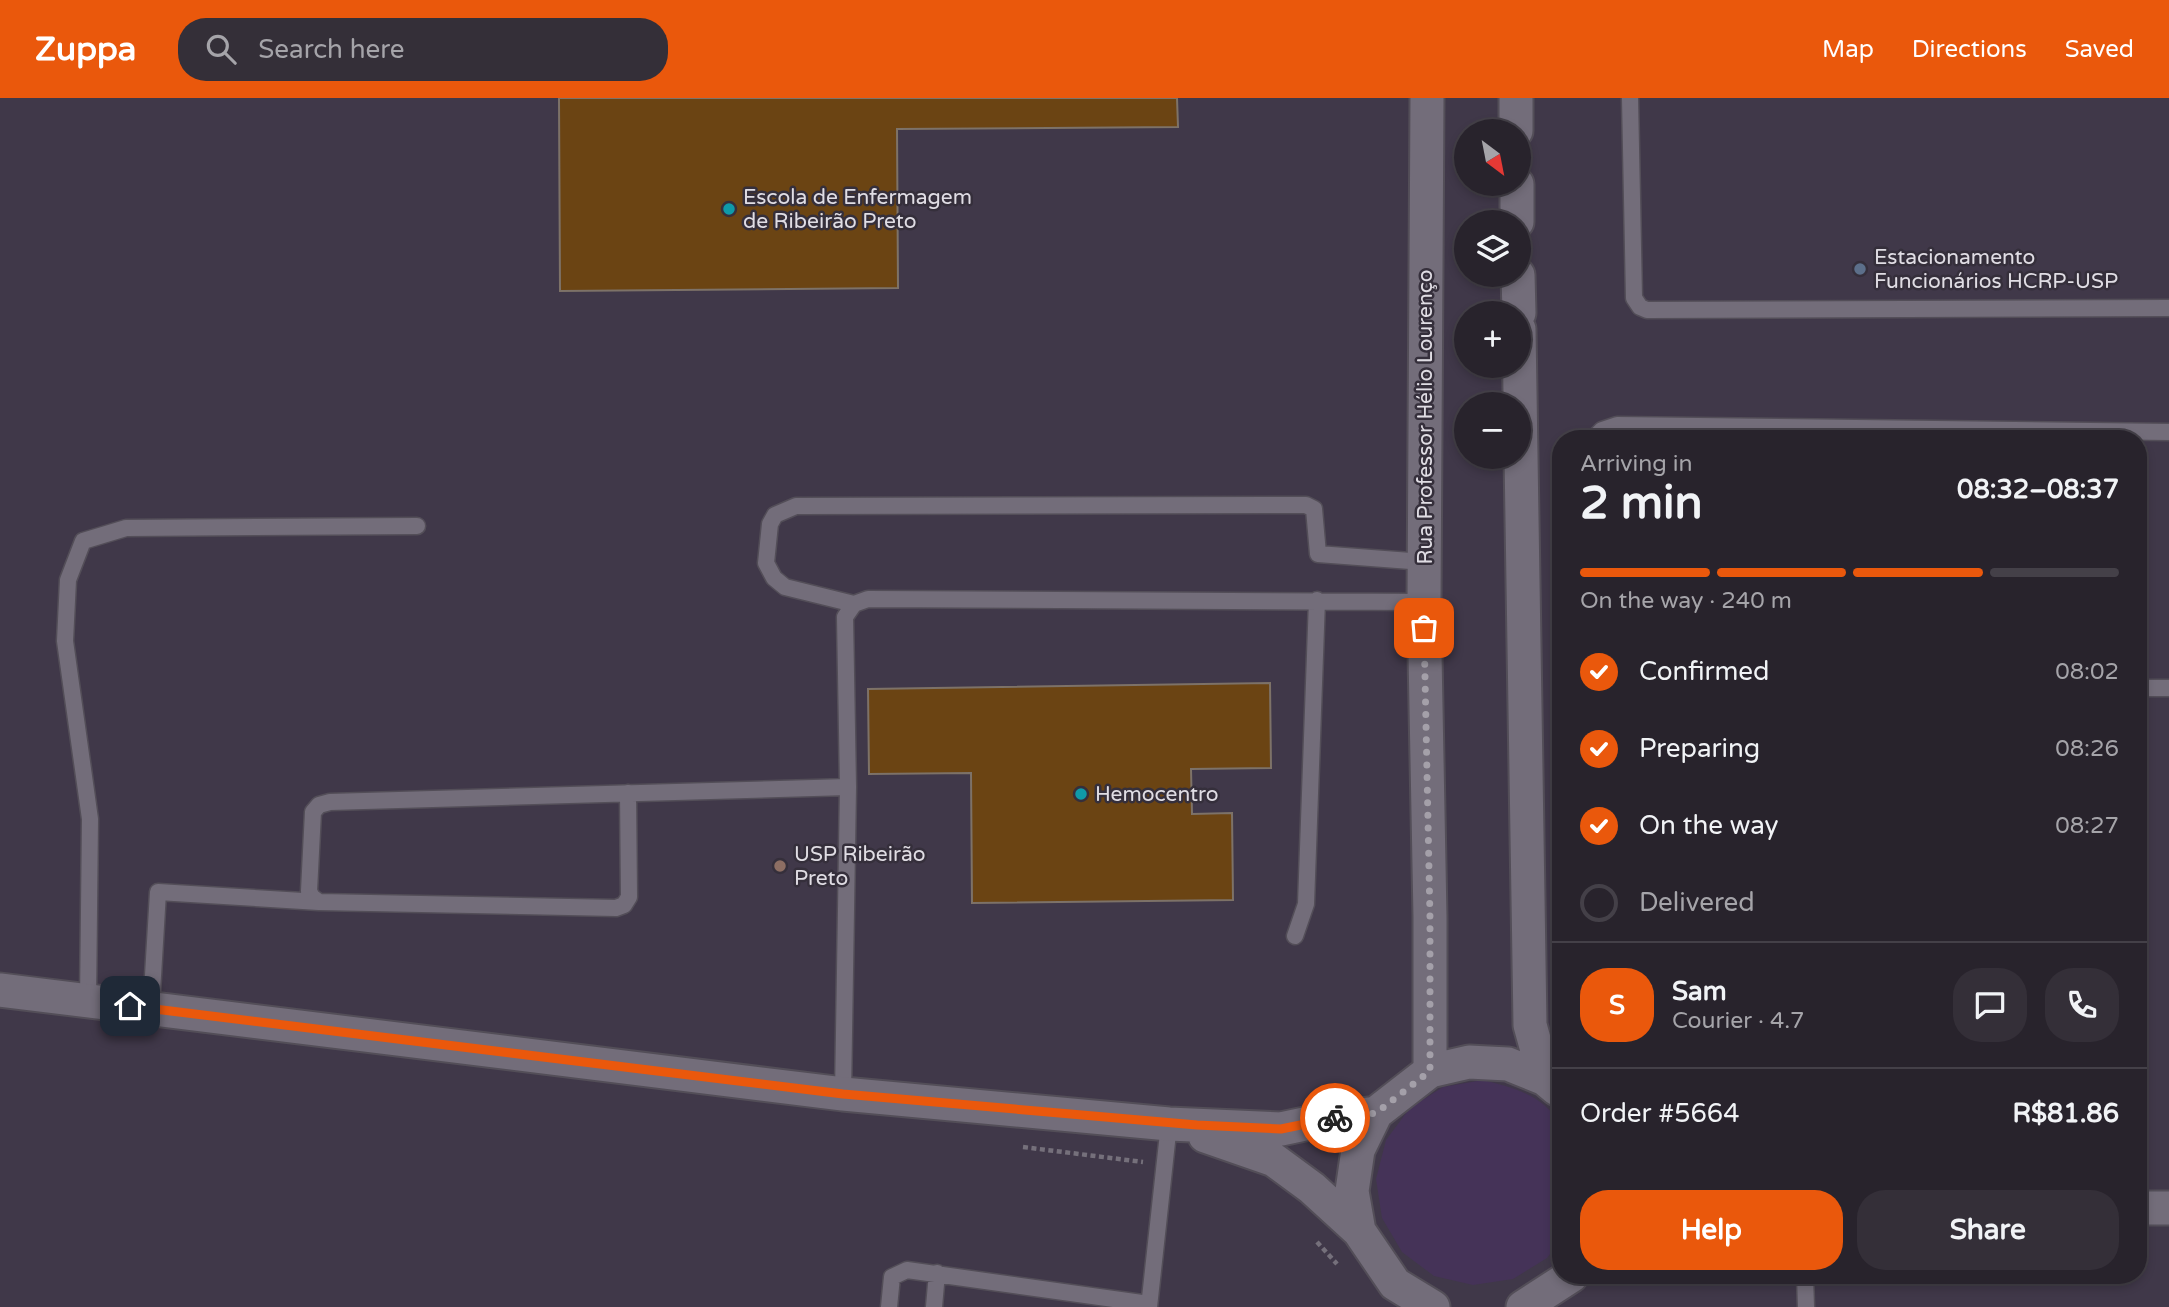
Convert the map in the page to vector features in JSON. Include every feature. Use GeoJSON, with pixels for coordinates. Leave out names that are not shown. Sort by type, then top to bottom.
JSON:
{"type":"FeatureCollection","features":[{"type":"Feature","properties":{"kind":"street","name":"Rua Professor Hélio Lourenço"},"geometry":{"type":"LineString","coordinates":[[1427,98],[1424,602],[1430,1071]]}},
{"type":"Feature","properties":{"kind":"street"},"geometry":{"type":"LineString","coordinates":[[1516,98],[1516,119]]}},
{"type":"Feature","properties":{"kind":"street"},"geometry":{"type":"LineString","coordinates":[[1520,378],[1530,1025],[1552,1083]]}},
{"type":"Feature","properties":{"kind":"street"},"geometry":{"type":"LineString","coordinates":[[0,990],[843,1094],[1169,1124],[1281,1129],[1376,1113]]}},
{"type":"Feature","properties":{"kind":"street"},"geometry":{"type":"LineString","coordinates":[[1359,1231],[1352,1191],[1358,1150],[1376,1113],[1430,1071],[1469,1062],[1508,1065],[1552,1086]]}},
{"type":"Feature","properties":{"kind":"street"},"geometry":{"type":"LineString","coordinates":[[1169,1124],[1275,1160],[1312,1188],[1359,1231],[1398,1296],[1433,1307]]}},
{"type":"Feature","properties":{"kind":"street"},"geometry":{"type":"LineString","coordinates":[[2147,1208],[2169,1208]]}},
{"type":"Feature","properties":{"kind":"street"},"geometry":{"type":"LineString","coordinates":[[1523,1307],[1559,1284]]}},
{"type":"Feature","properties":{"kind":"lane"},"geometry":{"type":"LineString","coordinates":[[1630,98],[1634,298],[1640,307],[1647,310],[2169,308]]}},
{"type":"Feature","properties":{"kind":"lane"},"geometry":{"type":"LineString","coordinates":[[1602,430],[1617,425],[2011,430]]}},
{"type":"Feature","properties":{"kind":"lane"},"geometry":{"type":"LineString","coordinates":[[2147,432],[2169,432]]}},
{"type":"Feature","properties":{"kind":"lane"},"geometry":{"type":"LineString","coordinates":[[1424,562],[1318,554],[1314,509],[1306,505],[796,506],[775,515],[770,524],[766,563],[774,578],[785,587],[854,604],[868,599],[1424,602]]}},
{"type":"Feature","properties":{"kind":"lane"},"geometry":{"type":"LineString","coordinates":[[88,1001],[90,819],[65,640],[68,580],[83,541],[126,528],[417,526]]}},
{"type":"Feature","properties":{"kind":"lane"},"geometry":{"type":"LineString","coordinates":[[1295,936],[1306,904],[1317,600]]}},
{"type":"Feature","properties":{"kind":"lane"},"geometry":{"type":"LineString","coordinates":[[843,1094],[848,787],[845,617],[854,604]]}},
{"type":"Feature","properties":{"kind":"lane"},"geometry":{"type":"LineString","coordinates":[[2147,688],[2169,688]]}},
{"type":"Feature","properties":{"kind":"lane"},"geometry":{"type":"LineString","coordinates":[[319,902],[309,891],[313,812],[318,805],[330,802],[848,787]]}},
{"type":"Feature","properties":{"kind":"lane"},"geometry":{"type":"LineString","coordinates":[[151,1009],[158,892],[319,902],[616,908],[624,905],[629,897],[628,793]]}},
{"type":"Feature","properties":{"kind":"lane"},"geometry":{"type":"LineString","coordinates":[[889,1307],[892,1277],[907,1270],[1149,1306],[1169,1124]]}},
{"type":"Feature","properties":{"kind":"lane"},"geometry":{"type":"LineString","coordinates":[[934,1307],[937,1273]]}},
{"type":"Feature","properties":{"kind":"lane"},"geometry":{"type":"LineString","coordinates":[[1805,1284],[1806,1307]]}},
{"type":"Feature","properties":{"kind":"path"},"geometry":{"type":"LineString","coordinates":[[1013,1146],[1166,1164]]}},
{"type":"Feature","properties":{"kind":"path"},"geometry":{"type":"LineString","coordinates":[[1312,1237],[1338,1264]]}},
{"type":"Feature","properties":{"kind":"shaded area","name":"USP Ribeirão Preto"},"geometry":{"type":"Polygon","coordinates":[[[0,98],[2169,98],[2169,1307],[0,1307],[0,98]]]}},
{"type":"Feature","properties":{"kind":"shaded area"},"geometry":{"type":"Polygon","coordinates":[[[1483,1080],[1527,1094],[1552,1113],[1552,1251],[1547,1258],[1513,1279],[1473,1285],[1434,1276],[1402,1252],[1382,1218],[1376,1179],[1386,1140],[1410,1108],[1443,1087],[1483,1080]]]}},
{"type":"Feature","properties":{"kind":"building","name":"Escola de Enfermagem de Ribeirão Preto"},"geometry":{"type":"Polygon","coordinates":[[[559,98],[1177,98],[1178,127],[897,129],[898,288],[560,291],[559,98]]]}},
{"type":"Feature","properties":{"kind":"building","name":"Hemocentro"},"geometry":{"type":"Polygon","coordinates":[[[1270,683],[1271,768],[1191,769],[1192,814],[1232,813],[1233,900],[972,903],[971,773],[869,774],[868,689],[1270,683]]]}},
{"type":"Feature","properties":{"kind":"way so far"},"geometry":{"type":"LineString","coordinates":[[1335,1118],[1376,1113],[1430,1071],[1424,628]]}},
{"type":"Feature","properties":{"kind":"place","name":"Escola de Enfermagem de Ribeirão Preto"},"geometry":{"type":"Point","coordinates":[729,209]}},
{"type":"Feature","properties":{"kind":"place","name":"Estacionamento Funcionários HCRP-USP"},"geometry":{"type":"Point","coordinates":[1860,269]}},
{"type":"Feature","properties":{"kind":"place","name":"Hemocentro"},"geometry":{"type":"Point","coordinates":[1081,794]}},
{"type":"Feature","properties":{"kind":"place","name":"USP Ribeirão Preto"},"geometry":{"type":"Point","coordinates":[780,866]}},
{"type":"Feature","properties":{"kind":"route"},"geometry":{"type":"LineString","coordinates":[[130,1006],[843,1094],[1169,1124],[1281,1129],[1335,1118]]}}]}
